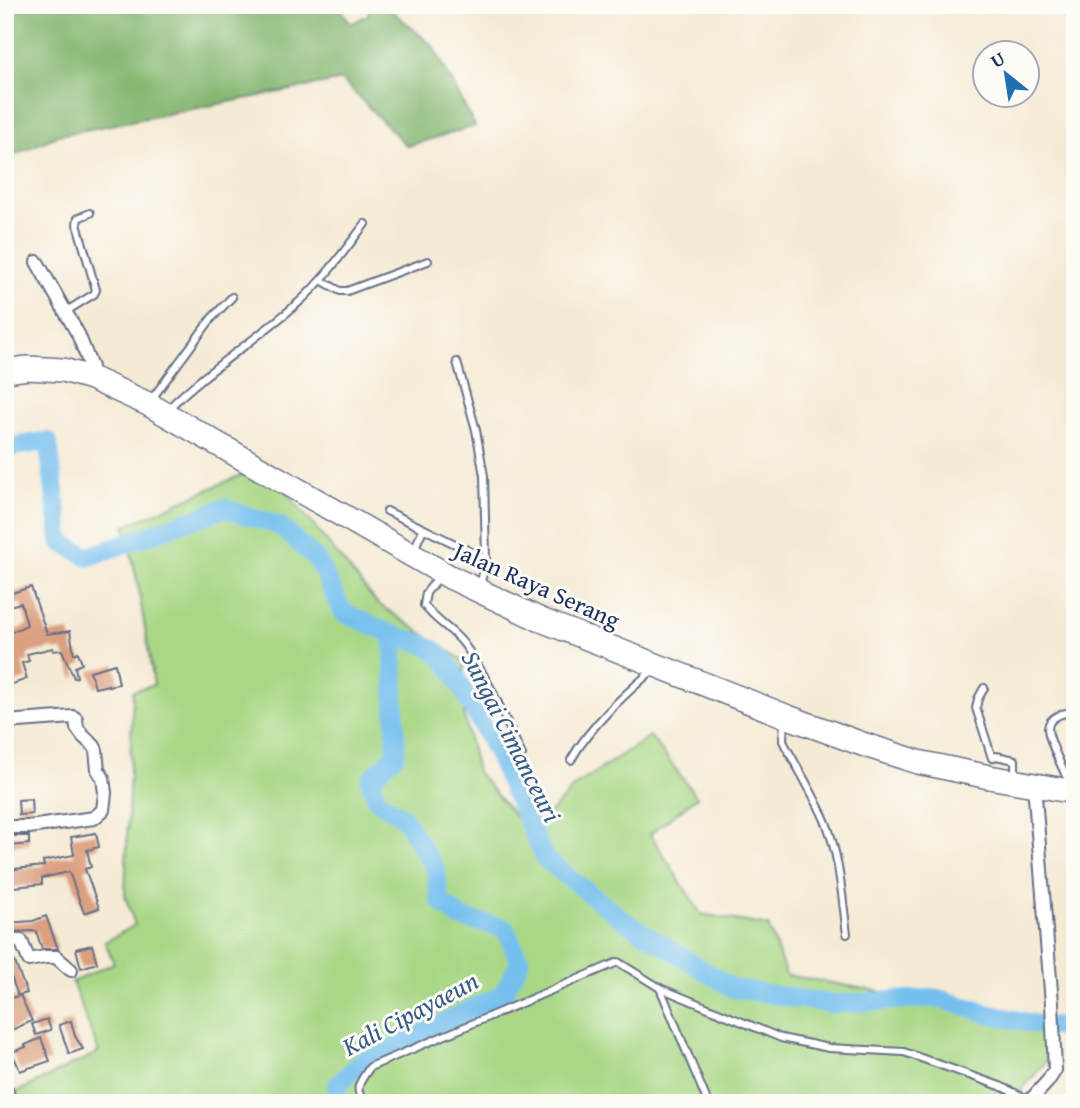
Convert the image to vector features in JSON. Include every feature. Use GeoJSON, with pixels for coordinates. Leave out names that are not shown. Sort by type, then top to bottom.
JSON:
{"type":"FeatureCollection","features":[{"type":"Feature","properties":{"kind":"highway","name":"Jalan Raya Serang"},"geometry":{"type":"LineString","coordinates":[[5,371],[28,368],[63,370],[91,378],[155,409],[479,592],[541,620],[865,745],[918,762],[991,767],[1024,783],[1074,791]]}},
{"type":"Feature","properties":{"kind":"street"},"geometry":{"type":"LineString","coordinates":[[37,262],[78,334],[91,367],[91,378]]}},
{"type":"Feature","properties":{"kind":"street"},"geometry":{"type":"LineString","coordinates":[[5,722],[73,716],[77,728],[94,746],[105,793],[103,810],[94,818],[29,827],[5,827]]}},
{"type":"Feature","properties":{"kind":"street"},"geometry":{"type":"LineString","coordinates":[[1024,783],[1052,1003],[1055,1070],[1029,1101]]}},
{"type":"Feature","properties":{"kind":"street"},"geometry":{"type":"LineString","coordinates":[[5,941],[21,941],[29,960],[56,957],[71,970]]}},
{"type":"Feature","properties":{"kind":"street"},"geometry":{"type":"LineString","coordinates":[[5,1088],[11,1103]]}},
{"type":"Feature","properties":{"kind":"lane"},"geometry":{"type":"LineString","coordinates":[[65,312],[94,294],[96,290],[77,225],[78,218],[90,213]]}},
{"type":"Feature","properties":{"kind":"lane"},"geometry":{"type":"LineString","coordinates":[[155,409],[187,391],[298,302],[321,280],[365,224]]}},
{"type":"Feature","properties":{"kind":"lane"},"geometry":{"type":"LineString","coordinates":[[321,280],[340,291],[347,291],[428,261]]}},
{"type":"Feature","properties":{"kind":"lane"},"geometry":{"type":"LineString","coordinates":[[155,409],[211,319],[232,297]]}},
{"type":"Feature","properties":{"kind":"lane"},"geometry":{"type":"LineString","coordinates":[[457,362],[476,430],[484,476],[486,559],[479,592]]}},
{"type":"Feature","properties":{"kind":"lane"},"geometry":{"type":"LineString","coordinates":[[387,511],[486,559]]}},
{"type":"Feature","properties":{"kind":"lane"},"geometry":{"type":"LineString","coordinates":[[412,555],[423,529]]}},
{"type":"Feature","properties":{"kind":"lane"},"geometry":{"type":"LineString","coordinates":[[442,572],[426,593],[424,605],[460,640],[478,666],[522,755]]}},
{"type":"Feature","properties":{"kind":"lane"},"geometry":{"type":"LineString","coordinates":[[571,760],[581,742],[633,687],[658,665]]}},
{"type":"Feature","properties":{"kind":"lane"},"geometry":{"type":"LineString","coordinates":[[984,688],[976,708],[991,767]]}},
{"type":"Feature","properties":{"kind":"lane"},"geometry":{"type":"LineString","coordinates":[[1074,791],[1048,728],[1058,715],[1075,712]]}},
{"type":"Feature","properties":{"kind":"lane"},"geometry":{"type":"LineString","coordinates":[[784,715],[783,741],[817,802],[833,845],[847,934]]}},
{"type":"Feature","properties":{"kind":"lane"},"geometry":{"type":"LineString","coordinates":[[365,1103],[359,1096],[359,1085],[370,1067],[618,962],[660,988],[781,1038],[829,1048],[904,1052],[1000,1086],[1029,1101]]}},
{"type":"Feature","properties":{"kind":"lane"},"geometry":{"type":"LineString","coordinates":[[660,988],[708,1103]]}},
{"type":"Feature","properties":{"kind":"green space"},"geometry":{"type":"Polygon","coordinates":[[[5,5],[289,5],[311,12],[321,5],[338,5],[351,24],[369,14],[368,5],[385,5],[433,46],[475,126],[407,146],[342,80],[59,135],[5,159],[5,5]]]}},
{"type":"Feature","properties":{"kind":"green space"},"geometry":{"type":"Polygon","coordinates":[[[264,465],[377,603],[464,661],[464,716],[477,772],[530,834],[575,786],[650,736],[697,797],[650,834],[701,914],[768,926],[786,975],[1041,1020],[1047,1060],[1011,1103],[5,1103],[5,1095],[19,1091],[99,1052],[72,982],[114,963],[105,942],[135,925],[125,895],[133,691],[154,685],[138,584],[125,526],[264,465]]]}},
{"type":"Feature","properties":{"kind":"building"},"geometry":{"type":"Polygon","coordinates":[[[31,587],[47,634],[70,631],[74,654],[78,652],[82,664],[75,667],[77,677],[74,678],[62,650],[53,651],[53,648],[27,654],[29,661],[22,663],[27,679],[10,685],[5,672],[5,635],[27,625],[21,603],[5,607],[5,595],[31,587]]]}},
{"type":"Feature","properties":{"kind":"building"},"geometry":{"type":"Polygon","coordinates":[[[115,664],[119,684],[95,688],[90,671],[115,664]]]}},
{"type":"Feature","properties":{"kind":"building"},"geometry":{"type":"Polygon","coordinates":[[[31,799],[32,814],[19,815],[18,800],[31,799]]]}},
{"type":"Feature","properties":{"kind":"building"},"geometry":{"type":"Polygon","coordinates":[[[96,833],[99,847],[87,850],[91,867],[85,869],[99,908],[84,913],[69,872],[42,878],[42,884],[5,888],[5,870],[44,866],[43,861],[74,855],[71,837],[96,833]]]}},
{"type":"Feature","properties":{"kind":"building"},"geometry":{"type":"Polygon","coordinates":[[[9,836],[29,836],[29,844],[10,846],[9,836]]]}},
{"type":"Feature","properties":{"kind":"building"},"geometry":{"type":"Polygon","coordinates":[[[46,916],[58,949],[42,949],[36,931],[8,932],[7,923],[33,921],[46,916]]]}},
{"type":"Feature","properties":{"kind":"building"},"geometry":{"type":"Polygon","coordinates":[[[92,945],[97,963],[81,968],[76,949],[92,945]]]}},
{"type":"Feature","properties":{"kind":"building"},"geometry":{"type":"Polygon","coordinates":[[[14,960],[27,993],[20,995],[32,1021],[5,1033],[5,1000],[18,996],[6,963],[14,960]]]}},
{"type":"Feature","properties":{"kind":"building"},"geometry":{"type":"Polygon","coordinates":[[[47,1019],[51,1030],[36,1035],[32,1024],[47,1019]]]}},
{"type":"Feature","properties":{"kind":"building"},"geometry":{"type":"Polygon","coordinates":[[[71,1021],[75,1036],[83,1049],[69,1054],[59,1025],[71,1021]]]}},
{"type":"Feature","properties":{"kind":"building"},"geometry":{"type":"Polygon","coordinates":[[[41,1038],[50,1061],[20,1071],[12,1052],[41,1038]]]}},
{"type":"Feature","properties":{"kind":"waterway","name":"Sungai Cimanceuri"},"geometry":{"type":"LineString","coordinates":[[5,448],[48,441],[61,542],[88,557],[224,508],[280,526],[317,560],[343,612],[393,635],[424,644],[439,653],[454,673],[495,750],[545,859],[625,921],[732,988],[831,1004],[937,998],[989,1014],[1044,1026],[1075,1028]]}},
{"type":"Feature","properties":{"kind":"waterway","name":"Kali Cipayaeun"},"geometry":{"type":"LineString","coordinates":[[336,1103],[337,1085],[360,1063],[503,994],[520,962],[505,928],[461,918],[440,901],[436,870],[403,817],[377,800],[370,780],[396,754],[393,635]]}}]}
